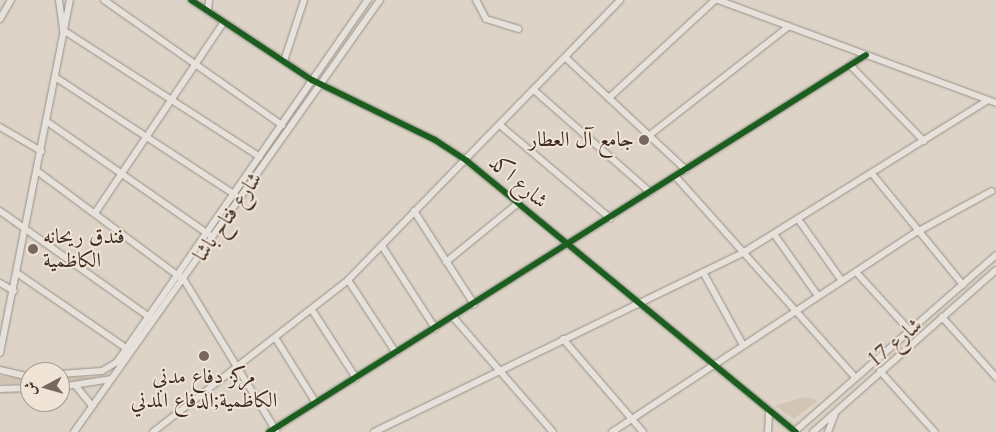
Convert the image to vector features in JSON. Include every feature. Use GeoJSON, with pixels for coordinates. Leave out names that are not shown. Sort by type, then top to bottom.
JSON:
{"type":"FeatureCollection","features":[{"type":"Feature","properties":{"kind":"street"},"geometry":{"type":"LineString","coordinates":[[0,19],[11,0]]}},
{"type":"Feature","properties":{"kind":"street"},"geometry":{"type":"LineString","coordinates":[[58,0],[64,30],[260,157]]}},
{"type":"Feature","properties":{"kind":"street"},"geometry":{"type":"LineString","coordinates":[[0,353],[14,291],[70,0]]}},
{"type":"Feature","properties":{"kind":"street"},"geometry":{"type":"LineString","coordinates":[[104,0],[282,124]]}},
{"type":"Feature","properties":{"kind":"street","name":"شارع اكد"},"geometry":{"type":"LineString","coordinates":[[191,0],[312,80],[435,140],[468,161],[795,432]]}},
{"type":"Feature","properties":{"kind":"street"},"geometry":{"type":"LineString","coordinates":[[208,11],[209,0]]}},
{"type":"Feature","properties":{"kind":"street"},"geometry":{"type":"LineString","coordinates":[[284,61],[304,0]]}},
{"type":"Feature","properties":{"kind":"street","name":"شارع فتاح باشا"},"geometry":{"type":"LineString","coordinates":[[70,373],[106,370],[127,349],[148,318],[182,278],[234,195],[368,0]]}},
{"type":"Feature","properties":{"kind":"street","name":"شارع فتاح باشا"},"geometry":{"type":"LineString","coordinates":[[74,432],[380,0]]}},
{"type":"Feature","properties":{"kind":"street"},"geometry":{"type":"LineString","coordinates":[[476,0],[486,19],[518,29]]}},
{"type":"Feature","properties":{"kind":"street"},"geometry":{"type":"LineString","coordinates":[[154,432],[276,339],[348,280],[414,212],[468,161],[620,0]]}},
{"type":"Feature","properties":{"kind":"street"},"geometry":{"type":"LineString","coordinates":[[610,97],[717,0],[996,103]]}},
{"type":"Feature","properties":{"kind":"street"},"geometry":{"type":"LineString","coordinates":[[94,213],[148,140],[224,22]]}},
{"type":"Feature","properties":{"kind":"street"},"geometry":{"type":"LineString","coordinates":[[651,134],[789,26]]}},
{"type":"Feature","properties":{"kind":"street"},"geometry":{"type":"LineString","coordinates":[[37,171],[182,278],[273,431],[866,55]]}},
{"type":"Feature","properties":{"kind":"street"},"geometry":{"type":"LineString","coordinates":[[566,58],[651,134],[686,170]]}},
{"type":"Feature","properties":{"kind":"street"},"geometry":{"type":"LineString","coordinates":[[850,65],[924,141]]}},
{"type":"Feature","properties":{"kind":"street"},"geometry":{"type":"LineString","coordinates":[[55,77],[234,195]]}},
{"type":"Feature","properties":{"kind":"street"},"geometry":{"type":"LineString","coordinates":[[535,92],[650,192]]}},
{"type":"Feature","properties":{"kind":"street"},"geometry":{"type":"LineString","coordinates":[[374,432],[744,252],[873,176],[988,100]]}},
{"type":"Feature","properties":{"kind":"street"},"geometry":{"type":"LineString","coordinates":[[46,121],[122,176],[208,234]]}},
{"type":"Feature","properties":{"kind":"street"},"geometry":{"type":"LineString","coordinates":[[501,126],[610,218]]}},
{"type":"Feature","properties":{"kind":"street"},"geometry":{"type":"LineString","coordinates":[[0,127],[41,151]]}},
{"type":"Feature","properties":{"kind":"street"},"geometry":{"type":"LineString","coordinates":[[676,176],[855,377]]}},
{"type":"Feature","properties":{"kind":"street"},"geometry":{"type":"LineString","coordinates":[[873,176],[917,232],[963,285]]}},
{"type":"Feature","properties":{"kind":"street"},"geometry":{"type":"LineString","coordinates":[[612,432],[917,232],[992,191]]}},
{"type":"Feature","properties":{"kind":"street"},"geometry":{"type":"LineString","coordinates":[[446,262],[518,203]]}},
{"type":"Feature","properties":{"kind":"street"},"geometry":{"type":"LineString","coordinates":[[0,211],[148,318]]}},
{"type":"Feature","properties":{"kind":"street"},"geometry":{"type":"LineString","coordinates":[[414,212],[474,304]]}},
{"type":"Feature","properties":{"kind":"street"},"geometry":{"type":"LineString","coordinates":[[798,220],[842,281]]}},
{"type":"Feature","properties":{"kind":"street"},"geometry":{"type":"LineString","coordinates":[[774,234],[818,296]]}},
{"type":"Feature","properties":{"kind":"street"},"geometry":{"type":"LineString","coordinates":[[382,246],[435,328]]}},
{"type":"Feature","properties":{"kind":"street","name":"شارع 17"},"geometry":{"type":"LineString","coordinates":[[795,432],[855,377],[996,255]]}},
{"type":"Feature","properties":{"kind":"street","name":"شارع 17"},"geometry":{"type":"LineString","coordinates":[[813,432],[996,270]]}},
{"type":"Feature","properties":{"kind":"street"},"geometry":{"type":"LineString","coordinates":[[702,272],[743,345]]}},
{"type":"Feature","properties":{"kind":"street"},"geometry":{"type":"LineString","coordinates":[[856,272],[910,331]]}},
{"type":"Feature","properties":{"kind":"street"},"geometry":{"type":"LineString","coordinates":[[17,273],[127,349]]}},
{"type":"Feature","properties":{"kind":"street"},"geometry":{"type":"LineString","coordinates":[[348,280],[396,353]]}},
{"type":"Feature","properties":{"kind":"street"},"geometry":{"type":"LineString","coordinates":[[0,283],[14,291]]}},
{"type":"Feature","properties":{"kind":"street"},"geometry":{"type":"LineString","coordinates":[[312,310],[356,378]]}},
{"type":"Feature","properties":{"kind":"street"},"geometry":{"type":"LineString","coordinates":[[453,317],[553,432]]}},
{"type":"Feature","properties":{"kind":"street"},"geometry":{"type":"LineString","coordinates":[[942,317],[996,377]]}},
{"type":"Feature","properties":{"kind":"street"},"geometry":{"type":"LineString","coordinates":[[276,339],[316,403]]}},
{"type":"Feature","properties":{"kind":"street"},"geometry":{"type":"LineString","coordinates":[[563,339],[644,432]]}},
{"type":"Feature","properties":{"kind":"street"},"geometry":{"type":"LineString","coordinates":[[0,370],[20,374]]}},
{"type":"Feature","properties":{"kind":"street"},"geometry":{"type":"LineString","coordinates":[[880,371],[935,432]]}},
{"type":"Feature","properties":{"kind":"street"},"geometry":{"type":"LineString","coordinates":[[70,386],[112,379]]}},
{"type":"Feature","properties":{"kind":"street"},"geometry":{"type":"LineString","coordinates":[[76,386],[92,406]]}},
{"type":"Feature","properties":{"kind":"street"},"geometry":{"type":"LineString","coordinates":[[0,389],[20,388]]}},
{"type":"Feature","properties":{"kind":"street"},"geometry":{"type":"LineString","coordinates":[[768,432],[769,410]]}},
{"type":"Feature","properties":{"kind":"street"},"geometry":{"type":"LineString","coordinates":[[828,432],[836,411]]}},
{"type":"Feature","properties":{"kind":"shaded area"},"geometry":{"type":"Polygon","coordinates":[[[0,376],[20,379],[20,383],[0,384],[0,376]]]}},
{"type":"Feature","properties":{"kind":"shaded area"},"geometry":{"type":"Polygon","coordinates":[[[70,377],[91,377],[91,381],[70,381],[70,377]]]}},
{"type":"Feature","properties":{"kind":"shaded area"},"geometry":{"type":"Polygon","coordinates":[[[803,397],[818,400],[794,419],[775,406],[803,397]]]}},
{"type":"Feature","properties":{"kind":"cycle path"},"geometry":{"type":"LineString","coordinates":[[191,0],[312,80],[435,140],[467,161],[796,432]]}},
{"type":"Feature","properties":{"kind":"cycle path"},"geometry":{"type":"LineString","coordinates":[[269,432],[866,55]]}},
{"type":"Feature","properties":{"kind":"place","name":"جامع آل العطار"},"geometry":{"type":"Point","coordinates":[644,140]}},
{"type":"Feature","properties":{"kind":"place","name":"فندق ريحانه الكاظمية"},"geometry":{"type":"Point","coordinates":[33,249]}},
{"type":"Feature","properties":{"kind":"place","name":"مركز دفاع مدني الكاظمية;الدفاع المدني"},"geometry":{"type":"Point","coordinates":[204,356]}}]}
